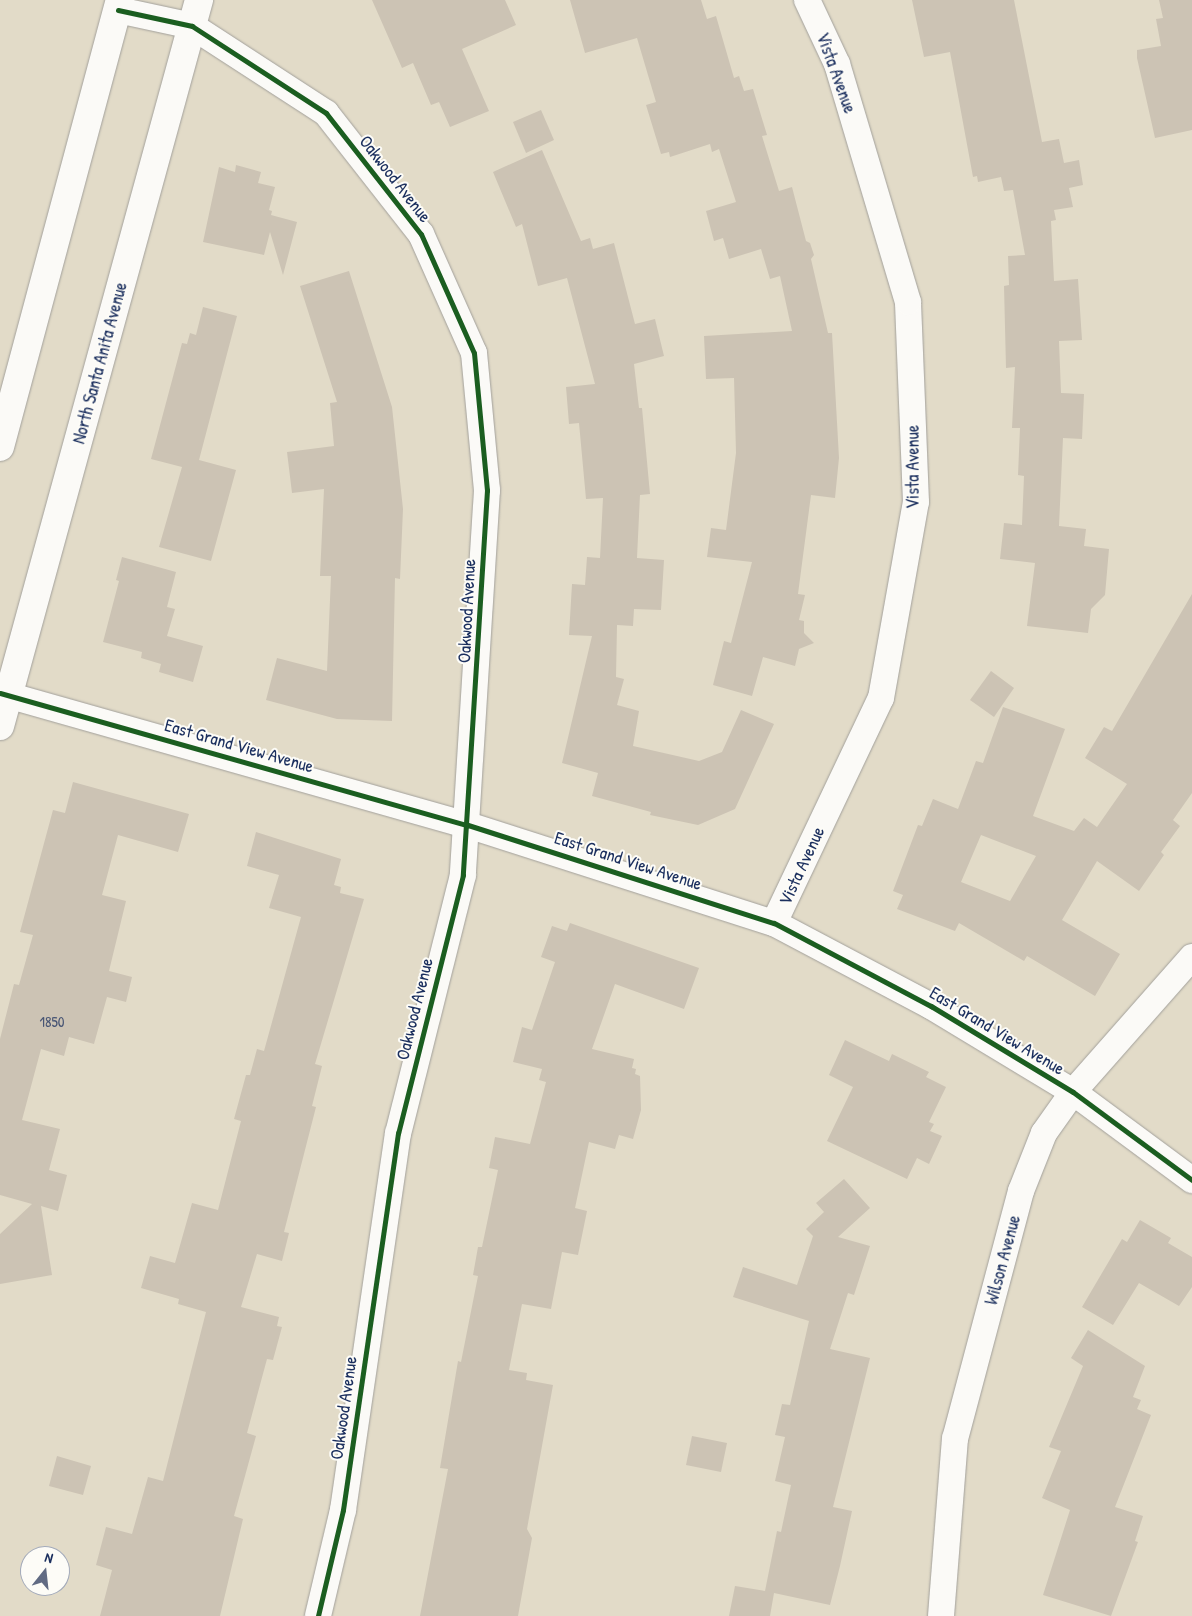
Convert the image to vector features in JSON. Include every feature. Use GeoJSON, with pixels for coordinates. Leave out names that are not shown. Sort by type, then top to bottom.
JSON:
{"type":"FeatureCollection","features":[{"type":"Feature","properties":{"kind":"street","name":"North Santa Anita Avenue"},"geometry":{"type":"LineString","coordinates":[[0,726],[4,694],[199,0]]}},
{"type":"Feature","properties":{"kind":"street","name":"Vista Avenue"},"geometry":{"type":"LineString","coordinates":[[774,923],[881,698],[916,502],[908,302],[837,64],[807,0]]}},
{"type":"Feature","properties":{"kind":"street","name":"Oakwood Avenue"},"geometry":{"type":"LineString","coordinates":[[119,5],[192,26],[326,114],[421,234],[474,353],[487,490],[468,825],[463,875],[398,1133],[343,1510],[318,1616]]}},
{"type":"Feature","properties":{"kind":"street"},"geometry":{"type":"LineString","coordinates":[[0,447],[119,5]]}},
{"type":"Feature","properties":{"kind":"street","name":"East Grand View Avenue"},"geometry":{"type":"LineString","coordinates":[[4,694],[468,825],[774,923],[931,1006],[1072,1092],[1192,1180]]}},
{"type":"Feature","properties":{"kind":"street","name":"Wilson Avenue"},"geometry":{"type":"LineString","coordinates":[[941,1616],[955,1439],[1021,1192],[1044,1133],[1072,1092],[1192,957]]}},
{"type":"Feature","properties":{"kind":"building"},"geometry":{"type":"Polygon","coordinates":[[[372,0],[505,0],[516,25],[462,49],[489,111],[450,127],[439,102],[431,105],[413,63],[402,68],[372,0]]]}},
{"type":"Feature","properties":{"kind":"building"},"geometry":{"type":"Polygon","coordinates":[[[570,0],[701,0],[707,19],[716,16],[734,78],[739,76],[744,91],[753,89],[767,135],[762,136],[779,191],[792,187],[806,241],[810,243],[814,255],[811,259],[828,333],[832,333],[839,458],[835,498],[811,495],[798,594],[805,595],[799,620],[804,621],[804,633],[814,643],[799,649],[795,666],[763,657],[752,696],[713,685],[724,641],[731,643],[752,562],[707,557],[711,528],[726,530],[736,453],[734,378],[706,379],[704,336],[792,331],[780,276],[770,279],[761,249],[729,259],[723,238],[714,241],[706,211],[736,202],[719,149],[712,152],[710,144],[670,157],[669,152],[661,154],[646,105],[656,102],[637,38],[585,53],[570,0]]]}},
{"type":"Feature","properties":{"kind":"building"},"geometry":{"type":"Polygon","coordinates":[[[912,0],[1014,0],[1042,142],[1059,139],[1064,163],[1079,160],[1083,185],[1069,188],[1073,207],[1054,210],[1056,220],[1051,221],[1054,281],[1078,279],[1082,340],[1059,341],[1061,393],[1084,394],[1082,439],[1063,438],[1059,526],[1086,529],[1084,546],[1109,549],[1105,595],[1091,609],[1088,633],[1027,626],[1035,563],[1000,559],[1004,523],[1022,525],[1024,476],[1018,475],[1020,428],[1012,428],[1015,367],[1006,368],[1004,286],[1009,285],[1008,256],[1025,255],[1013,190],[1004,191],[1001,177],[978,182],[977,176],[973,177],[950,52],[924,57],[912,0]]]}},
{"type":"Feature","properties":{"kind":"building"},"geometry":{"type":"Polygon","coordinates":[[[1159,0],[1192,0],[1192,130],[1155,138],[1137,58],[1137,50],[1161,46],[1156,19],[1163,18],[1159,0]]]}},
{"type":"Feature","properties":{"kind":"building"},"geometry":{"type":"Polygon","coordinates":[[[541,110],[554,140],[526,153],[513,122],[541,110]]]}},
{"type":"Feature","properties":{"kind":"building"},"geometry":{"type":"Polygon","coordinates":[[[542,150],[581,241],[590,238],[593,249],[614,243],[635,324],[655,319],[664,356],[634,364],[639,408],[642,408],[650,494],[640,495],[637,558],[664,560],[661,610],[634,609],[633,626],[617,625],[616,677],[624,679],[617,705],[639,711],[633,746],[699,761],[722,752],[741,710],[774,724],[735,809],[698,825],[650,815],[651,812],[592,796],[598,773],[562,763],[592,636],[569,635],[572,584],[585,585],[587,557],[600,558],[603,498],[586,499],[579,423],[569,424],[566,387],[595,384],[567,278],[538,286],[522,224],[516,227],[493,172],[542,150]]]}},
{"type":"Feature","properties":{"kind":"building"},"geometry":{"type":"Polygon","coordinates":[[[236,165],[261,172],[258,183],[275,187],[269,210],[272,211],[271,215],[297,222],[283,275],[270,232],[264,255],[203,242],[219,167],[235,172],[236,165]]]}},
{"type":"Feature","properties":{"kind":"building"},"geometry":{"type":"Polygon","coordinates":[[[349,271],[392,407],[403,509],[400,579],[395,578],[392,721],[337,719],[266,700],[277,658],[327,671],[331,576],[320,576],[324,489],[292,493],[287,452],[334,446],[330,403],[337,402],[300,286],[349,271]]]}},
{"type":"Feature","properties":{"kind":"building"},"geometry":{"type":"Polygon","coordinates":[[[203,307],[237,316],[199,460],[236,470],[211,561],[159,547],[182,467],[151,459],[182,343],[187,344],[190,333],[196,335],[203,307]]]}},
{"type":"Feature","properties":{"kind":"building"},"geometry":{"type":"Polygon","coordinates":[[[122,557],[176,572],[167,607],[175,609],[167,636],[203,646],[193,682],[159,672],[161,664],[141,658],[142,652],[103,642],[119,581],[116,580],[122,557]]]}},
{"type":"Feature","properties":{"kind":"building"},"geometry":{"type":"Polygon","coordinates":[[[1192,594],[1192,793],[1173,820],[1180,826],[1161,852],[1164,855],[1139,891],[1097,861],[1062,920],[1120,954],[1095,996],[1027,956],[1024,961],[959,923],[955,931],[897,909],[903,895],[893,891],[918,825],[922,826],[933,799],[958,809],[976,761],[983,763],[1003,707],[1065,729],[1033,816],[1074,831],[1084,818],[1097,827],[1127,784],[1085,758],[1104,727],[1112,731],[1192,594]],[[981,835],[961,882],[1010,901],[1036,856],[981,835]]]}},
{"type":"Feature","properties":{"kind":"building"},"geometry":{"type":"Polygon","coordinates":[[[991,671],[1014,688],[994,717],[970,700],[991,671]]]}},
{"type":"Feature","properties":{"kind":"building"},"geometry":{"type":"Polygon","coordinates":[[[73,782],[189,814],[178,852],[118,835],[102,895],[126,901],[109,971],[132,977],[126,1002],[107,997],[94,1044],[69,1037],[64,1056],[41,1049],[22,1120],[60,1129],[49,1170],[67,1175],[58,1211],[41,1206],[52,1275],[0,1284],[0,1234],[32,1204],[0,1195],[0,1039],[14,984],[19,985],[33,935],[20,932],[53,810],[65,813],[73,782]]]}},
{"type":"Feature","properties":{"kind":"building"},"geometry":{"type":"Polygon","coordinates":[[[256,832],[341,859],[334,885],[341,887],[340,893],[364,899],[315,1064],[322,1066],[312,1106],[316,1107],[284,1232],[289,1233],[282,1261],[257,1254],[241,1307],[279,1317],[277,1326],[282,1327],[273,1360],[267,1359],[247,1433],[256,1436],[234,1516],[243,1519],[220,1616],[100,1616],[112,1570],[96,1565],[106,1527],[132,1534],[148,1477],[163,1481],[206,1312],[178,1304],[179,1299],[141,1288],[150,1256],[175,1263],[192,1203],[218,1210],[241,1121],[234,1119],[246,1075],[250,1075],[257,1049],[264,1051],[301,917],[269,908],[279,875],[247,866],[256,832]]]}},
{"type":"Feature","properties":{"kind":"building"},"geometry":{"type":"Polygon","coordinates":[[[570,923],[699,968],[684,1009],[615,984],[592,1049],[634,1059],[632,1068],[636,1069],[635,1074],[640,1076],[641,1110],[633,1139],[619,1135],[615,1149],[589,1142],[575,1208],[587,1211],[578,1255],[562,1252],[551,1309],[522,1304],[509,1370],[527,1373],[526,1380],[553,1385],[527,1529],[532,1538],[518,1616],[420,1616],[448,1469],[440,1468],[458,1361],[461,1362],[478,1276],[473,1275],[478,1247],[482,1247],[498,1170],[489,1168],[495,1137],[530,1144],[546,1082],[539,1080],[542,1069],[513,1062],[522,1027],[532,1030],[555,962],[541,957],[552,926],[567,931],[570,923]]]}},
{"type":"Feature","properties":{"kind":"building"},"geometry":{"type":"Polygon","coordinates":[[[845,1040],[889,1061],[892,1054],[929,1072],[926,1077],[946,1087],[929,1122],[934,1124],[930,1131],[942,1136],[929,1164],[917,1158],[907,1179],[827,1141],[853,1087],[829,1075],[845,1040]]]}},
{"type":"Feature","properties":{"kind":"building"},"geometry":{"type":"Polygon","coordinates":[[[844,1179],[870,1208],[838,1237],[870,1246],[854,1295],[848,1293],[830,1349],[870,1358],[833,1507],[852,1511],[830,1605],[774,1593],[770,1616],[729,1616],[735,1586],[765,1591],[777,1531],[781,1532],[791,1485],[775,1481],[785,1437],[775,1435],[782,1404],[790,1405],[809,1321],[733,1297],[743,1267],[797,1285],[813,1236],[806,1229],[824,1212],[816,1203],[844,1179]]]}},
{"type":"Feature","properties":{"kind":"building"},"geometry":{"type":"Polygon","coordinates":[[[1140,1220],[1171,1238],[1168,1243],[1192,1257],[1192,1287],[1179,1306],[1139,1283],[1113,1325],[1082,1307],[1122,1239],[1127,1242],[1140,1220]]]}},
{"type":"Feature","properties":{"kind":"building"},"geometry":{"type":"Polygon","coordinates":[[[1088,1330],[1145,1366],[1133,1397],[1141,1400],[1137,1409],[1151,1415],[1115,1507],[1143,1516],[1135,1541],[1138,1542],[1111,1616],[1043,1595],[1070,1510],[1042,1498],[1061,1451],[1049,1447],[1083,1366],[1071,1358],[1088,1330]]]}},
{"type":"Feature","properties":{"kind":"building"},"geometry":{"type":"Polygon","coordinates":[[[692,1436],[727,1443],[721,1472],[686,1465],[692,1436]]]}},
{"type":"Feature","properties":{"kind":"building"},"geometry":{"type":"Polygon","coordinates":[[[57,1456],[91,1466],[83,1495],[49,1486],[57,1456]]]}},
{"type":"Feature","properties":{"kind":"cycle path"},"geometry":{"type":"LineString","coordinates":[[118,10],[192,26],[326,113],[421,234],[474,353],[487,490],[463,875],[398,1133],[343,1510],[318,1616]]}},
{"type":"Feature","properties":{"kind":"cycle path"},"geometry":{"type":"LineString","coordinates":[[0,693],[468,825],[774,923],[931,1006],[1073,1092],[1192,1180]]}}]}
